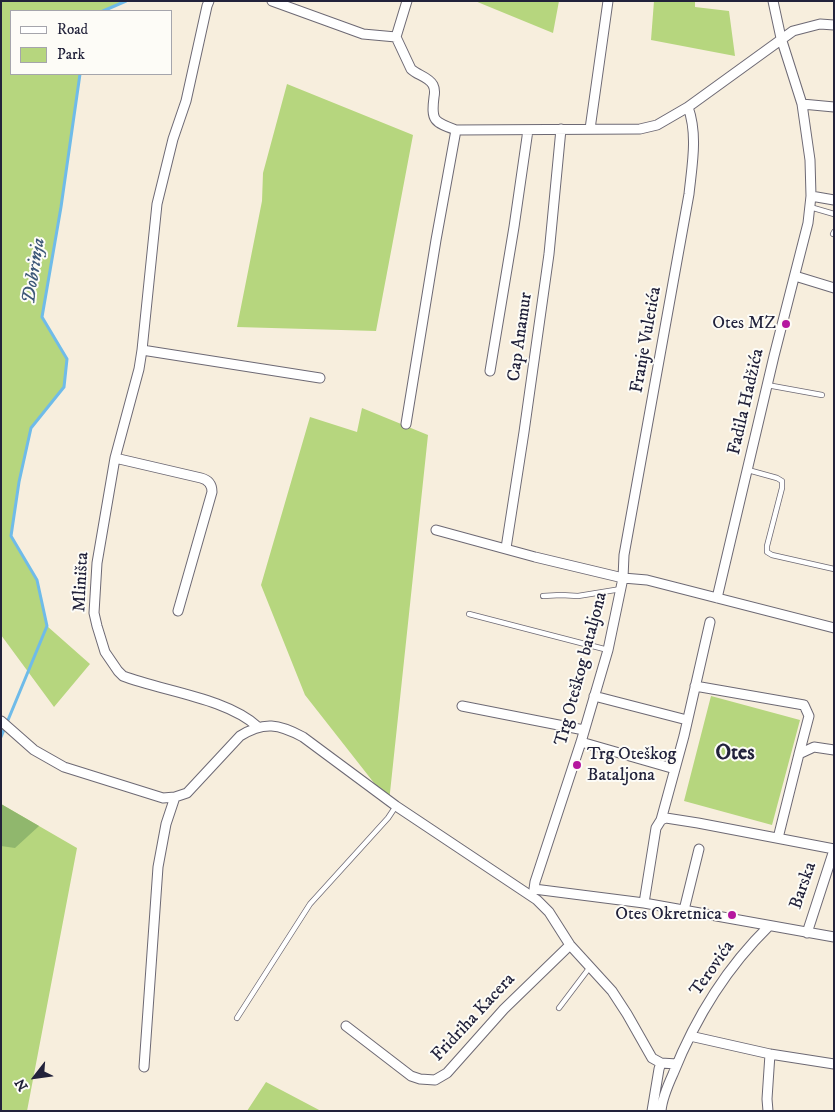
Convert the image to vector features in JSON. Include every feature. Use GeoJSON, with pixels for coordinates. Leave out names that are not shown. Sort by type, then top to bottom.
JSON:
{"type":"FeatureCollection","features":[{"type":"Feature","properties":{"kind":"street","name":"Mliništa"},"geometry":{"type":"LineString","coordinates":[[209,1],[186,101],[173,139],[157,204],[142,350],[115,458],[96,563],[94,613],[105,652],[123,676],[208,701],[246,717],[258,727]]}},
{"type":"Feature","properties":{"kind":"street"},"geometry":{"type":"LineString","coordinates":[[272,1],[363,34],[396,37]]}},
{"type":"Feature","properties":{"kind":"street"},"geometry":{"type":"LineString","coordinates":[[407,1],[396,37],[411,69],[434,86],[433,112],[435,120],[456,130],[648,128],[688,107],[793,30],[820,24],[834,26]]}},
{"type":"Feature","properties":{"kind":"street"},"geometry":{"type":"LineString","coordinates":[[590,129],[608,1]]}},
{"type":"Feature","properties":{"kind":"street","name":"Fadila Hadžića"},"geometry":{"type":"LineString","coordinates":[[718,598],[767,385],[808,223],[810,207],[810,160],[802,104],[781,38],[773,1]]}},
{"type":"Feature","properties":{"kind":"street"},"geometry":{"type":"LineString","coordinates":[[802,104],[834,107]]}},
{"type":"Feature","properties":{"kind":"street","name":"Franje Vuletića"},"geometry":{"type":"LineString","coordinates":[[624,578],[624,555],[689,194],[694,155],[693,128],[688,107]]}},
{"type":"Feature","properties":{"kind":"street","name":"Cap Anamur"},"geometry":{"type":"LineString","coordinates":[[506,548],[548,263],[561,129]]}},
{"type":"Feature","properties":{"kind":"street"},"geometry":{"type":"LineString","coordinates":[[406,424],[456,130]]}},
{"type":"Feature","properties":{"kind":"street","name":"Cap Anamur"},"geometry":{"type":"LineString","coordinates":[[490,371],[528,130]]}},
{"type":"Feature","properties":{"kind":"street"},"geometry":{"type":"LineString","coordinates":[[811,196],[834,200]]}},
{"type":"Feature","properties":{"kind":"street"},"geometry":{"type":"LineString","coordinates":[[795,276],[834,288]]}},
{"type":"Feature","properties":{"kind":"street"},"geometry":{"type":"LineString","coordinates":[[142,350],[320,378]]}},
{"type":"Feature","properties":{"kind":"street"},"geometry":{"type":"LineString","coordinates":[[115,458],[201,478],[210,482],[212,492],[178,611]]}},
{"type":"Feature","properties":{"kind":"street"},"geometry":{"type":"LineString","coordinates":[[436,530],[506,548],[535,558],[624,578]]}},
{"type":"Feature","properties":{"kind":"street","name":"Trg Oteškog bataljona"},"geometry":{"type":"LineString","coordinates":[[531,892],[581,742],[608,650],[620,589],[624,578],[648,580],[834,628]]}},
{"type":"Feature","properties":{"kind":"street"},"geometry":{"type":"LineString","coordinates":[[644,903],[656,828],[661,820],[675,769],[710,622]]}},
{"type":"Feature","properties":{"kind":"street"},"geometry":{"type":"LineString","coordinates":[[695,686],[804,705],[809,716],[778,838]]}},
{"type":"Feature","properties":{"kind":"street"},"geometry":{"type":"LineString","coordinates":[[594,696],[687,720]]}},
{"type":"Feature","properties":{"kind":"street"},"geometry":{"type":"LineString","coordinates":[[462,706],[584,730]]}},
{"type":"Feature","properties":{"kind":"street"},"geometry":{"type":"LineString","coordinates":[[1,722],[34,750],[64,766],[162,798],[175,797],[187,792],[240,736],[258,727],[278,726],[290,730],[303,737],[396,806],[531,892],[549,912],[570,945],[612,991],[652,1058],[661,1063],[677,1064]]}},
{"type":"Feature","properties":{"kind":"street"},"geometry":{"type":"LineString","coordinates":[[581,742],[675,769]]}},
{"type":"Feature","properties":{"kind":"street"},"geometry":{"type":"LineString","coordinates":[[799,754],[814,747],[834,750]]}},
{"type":"Feature","properties":{"kind":"street"},"geometry":{"type":"LineString","coordinates":[[144,1067],[158,867],[166,824],[175,797]]}},
{"type":"Feature","properties":{"kind":"street"},"geometry":{"type":"LineString","coordinates":[[661,820],[671,818],[698,822],[834,850]]}},
{"type":"Feature","properties":{"kind":"street"},"geometry":{"type":"LineString","coordinates":[[684,910],[699,849]]}},
{"type":"Feature","properties":{"kind":"street","name":"Barska"},"geometry":{"type":"LineString","coordinates":[[807,933],[834,850]]}},
{"type":"Feature","properties":{"kind":"street"},"geometry":{"type":"LineString","coordinates":[[531,892],[644,903],[834,937]]}},
{"type":"Feature","properties":{"kind":"street","name":"Terovića"},"geometry":{"type":"LineString","coordinates":[[660,1111],[677,1064],[716,988],[752,943],[769,926]]}},
{"type":"Feature","properties":{"kind":"street","name":"Fridriha Kacera"},"geometry":{"type":"LineString","coordinates":[[346,1026],[411,1076],[435,1080],[447,1073],[504,1009],[570,945]]}},
{"type":"Feature","properties":{"kind":"street"},"geometry":{"type":"LineString","coordinates":[[690,1036],[770,1054],[834,1064]]}},
{"type":"Feature","properties":{"kind":"street"},"geometry":{"type":"LineString","coordinates":[[768,1111],[770,1054]]}},
{"type":"Feature","properties":{"kind":"street"},"geometry":{"type":"LineString","coordinates":[[652,1111],[661,1063]]}},
{"type":"Feature","properties":{"kind":"lane"},"geometry":{"type":"LineString","coordinates":[[810,207],[834,214]]}},
{"type":"Feature","properties":{"kind":"lane"},"geometry":{"type":"LineString","coordinates":[[767,385],[822,396]]}},
{"type":"Feature","properties":{"kind":"lane"},"geometry":{"type":"LineString","coordinates":[[748,470],[782,481],[767,552],[772,555],[834,569]]}},
{"type":"Feature","properties":{"kind":"lane"},"geometry":{"type":"LineString","coordinates":[[544,596],[578,596],[620,589]]}},
{"type":"Feature","properties":{"kind":"lane"},"geometry":{"type":"LineString","coordinates":[[469,614],[608,650]]}},
{"type":"Feature","properties":{"kind":"lane"},"geometry":{"type":"LineString","coordinates":[[238,1018],[310,904],[388,818],[396,806]]}},
{"type":"Feature","properties":{"kind":"lane"},"geometry":{"type":"LineString","coordinates":[[559,1008],[590,967]]}},
{"type":"Feature","properties":{"kind":"green space"},"geometry":{"type":"Polygon","coordinates":[[[1,1],[126,1],[105,10],[10,10],[10,75],[80,75],[61,207],[42,316],[67,359],[64,387],[31,428],[19,482],[11,536],[37,580],[47,626],[90,664],[54,707],[1,635],[1,1]]]}},
{"type":"Feature","properties":{"kind":"green space"},"geometry":{"type":"Polygon","coordinates":[[[475,1],[559,1],[553,33],[475,1]]]}},
{"type":"Feature","properties":{"kind":"green space"},"geometry":{"type":"Polygon","coordinates":[[[654,1],[695,1],[695,7],[729,11],[735,56],[651,40],[654,1]]]}},
{"type":"Feature","properties":{"kind":"green space"},"geometry":{"type":"Polygon","coordinates":[[[287,84],[413,135],[376,331],[237,327],[262,201],[263,173],[287,84]]]}},
{"type":"Feature","properties":{"kind":"green space"},"geometry":{"type":"Polygon","coordinates":[[[362,408],[428,435],[389,802],[305,695],[261,585],[310,417],[357,432],[362,408]]]}},
{"type":"Feature","properties":{"kind":"green space"},"geometry":{"type":"Polygon","coordinates":[[[711,696],[800,720],[772,825],[684,801],[711,696]]]}},
{"type":"Feature","properties":{"kind":"green space"},"geometry":{"type":"Polygon","coordinates":[[[1,804],[77,848],[27,1111],[1,1111],[1,804]]]}},
{"type":"Feature","properties":{"kind":"green space"},"geometry":{"type":"Polygon","coordinates":[[[1,804],[39,826],[15,848],[1,846],[1,804]]]}},
{"type":"Feature","properties":{"kind":"green space"},"geometry":{"type":"Polygon","coordinates":[[[266,1082],[321,1111],[247,1111],[266,1082]]]}},
{"type":"Feature","properties":{"kind":"waterway","name":"Dobrinja"},"geometry":{"type":"LineString","coordinates":[[105,10],[126,1]]}},
{"type":"Feature","properties":{"kind":"waterway","name":"Dobrinja"},"geometry":{"type":"LineString","coordinates":[[1,737],[47,626],[37,580],[11,536],[19,482],[31,428],[64,387],[67,359],[42,317],[61,207],[80,75]]}},
{"type":"Feature","properties":{"kind":"place","name":"Otes MZ"},"geometry":{"type":"Point","coordinates":[786,324]}},
{"type":"Feature","properties":{"kind":"place","name":"Trg Oteškog Bataljona"},"geometry":{"type":"Point","coordinates":[577,765]}},
{"type":"Feature","properties":{"kind":"place","name":"Otes Okretnica"},"geometry":{"type":"Point","coordinates":[732,915]}},
{"type":"Feature","properties":{"kind":"district","name":"Otes"},"geometry":{"type":"Point","coordinates":[735,754]}}]}
